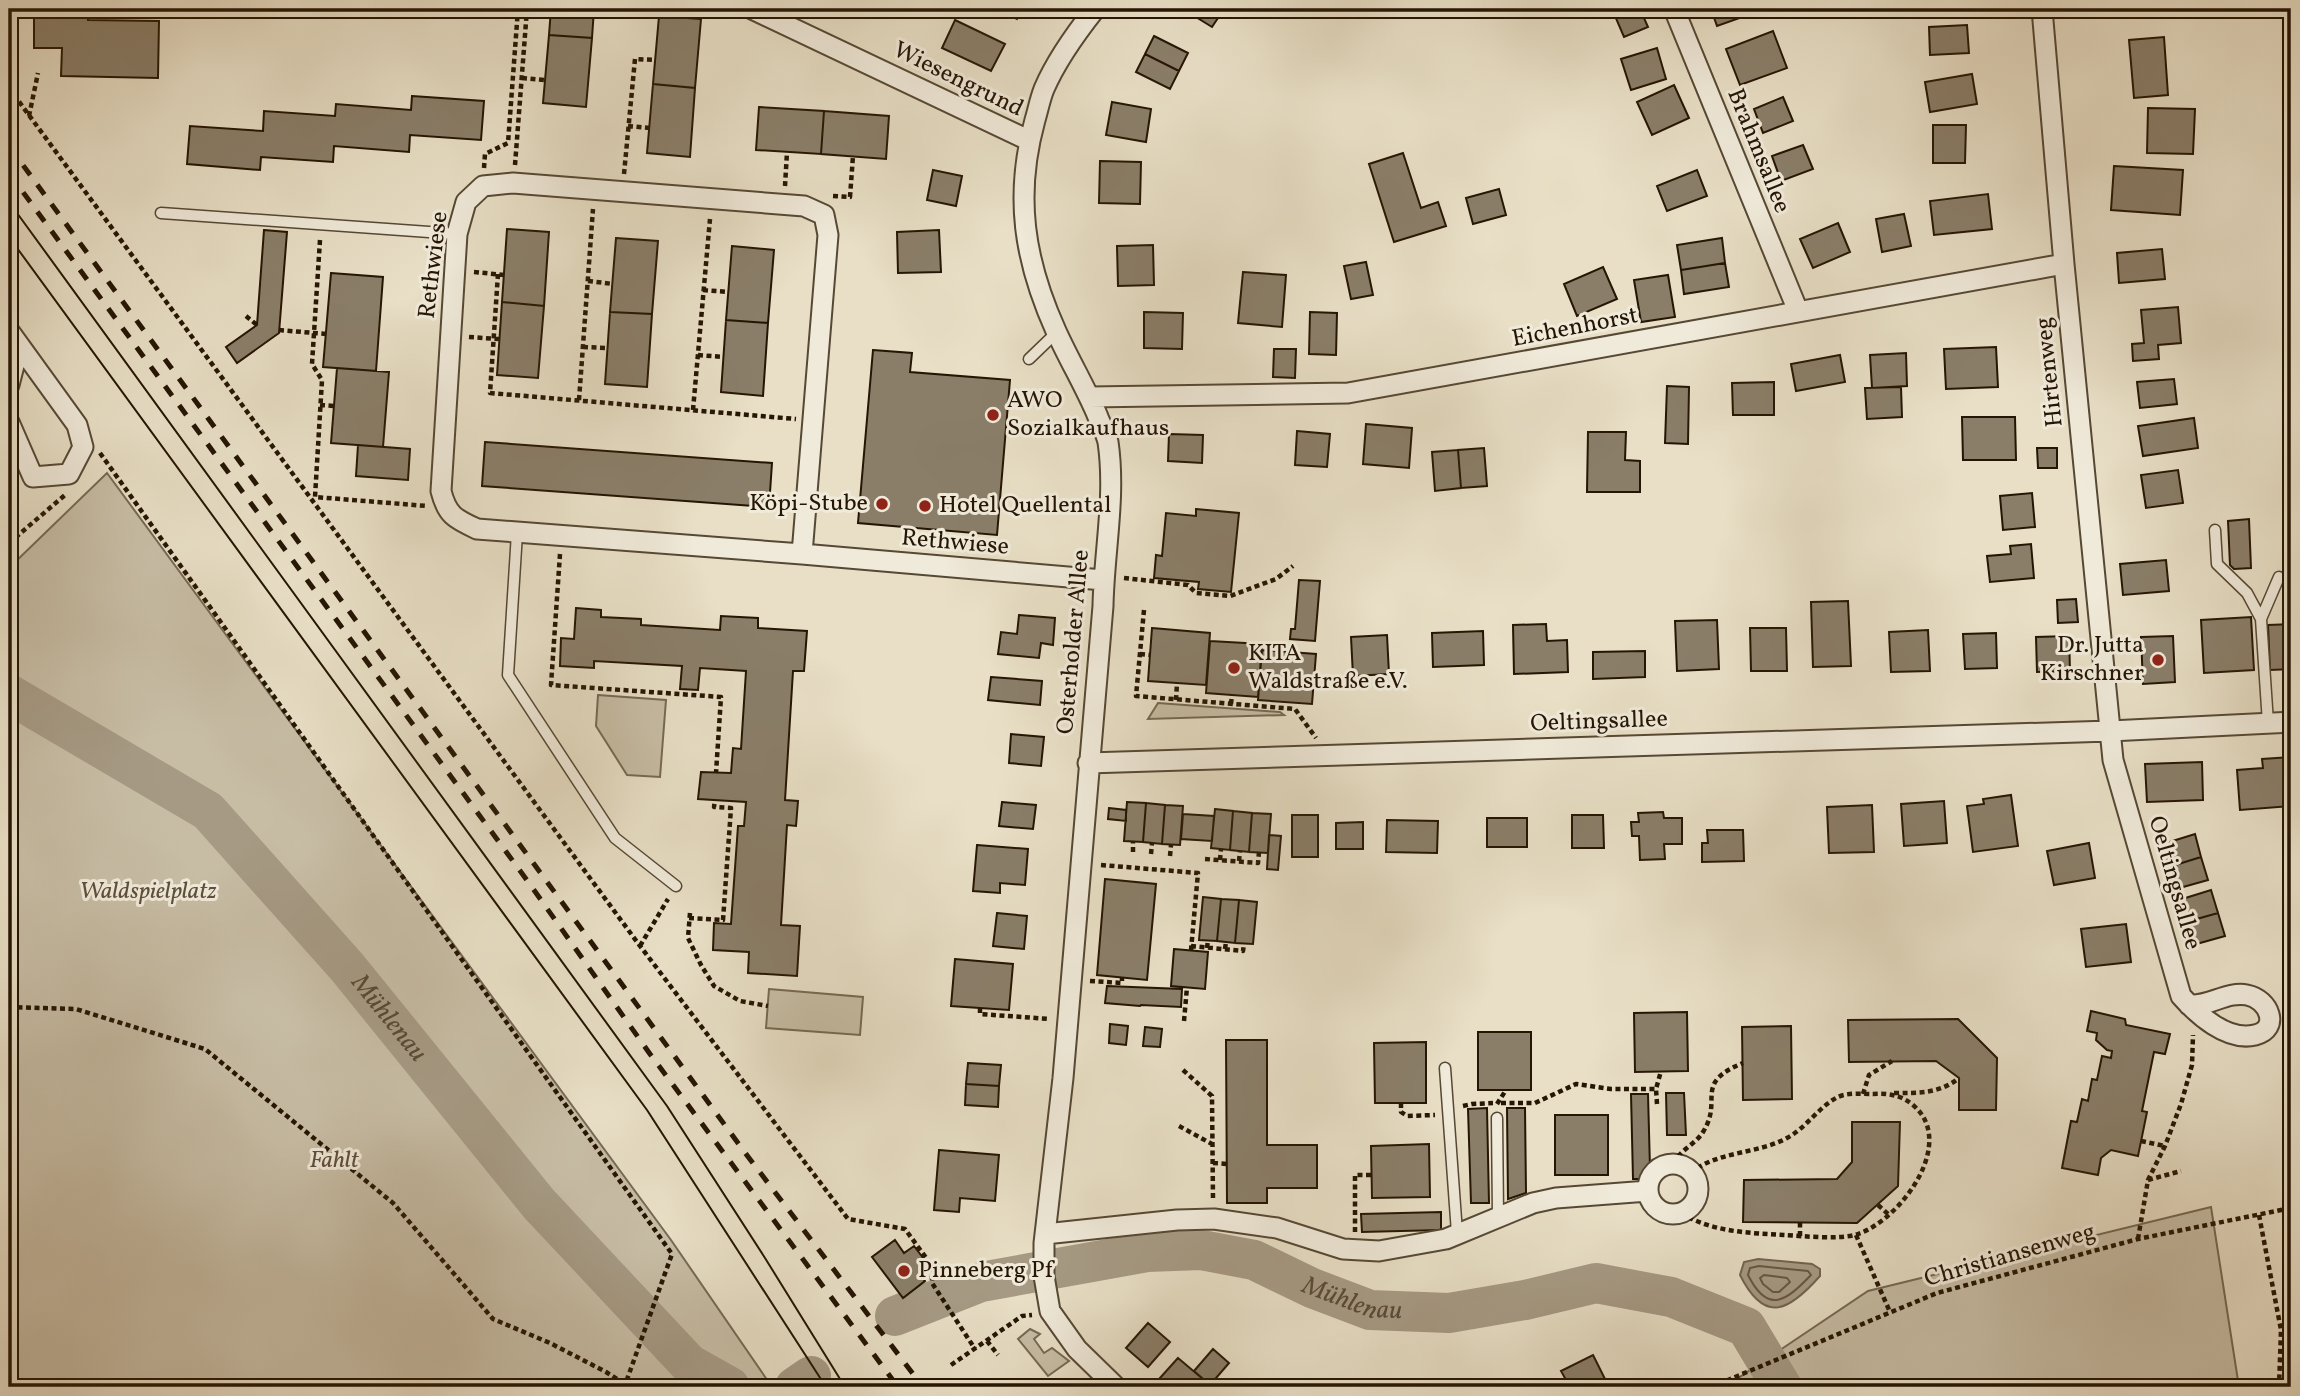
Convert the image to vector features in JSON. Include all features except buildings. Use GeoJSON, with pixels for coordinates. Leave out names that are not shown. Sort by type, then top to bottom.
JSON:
{"type":"FeatureCollection","features":[{"type":"Feature","properties":{"kind":"street","name":"Wiesengrund"},"geometry":{"type":"LineString","coordinates":[[752,9],[1030,141]]}},
{"type":"Feature","properties":{"kind":"street","name":"Osterholder Allee"},"geometry":{"type":"LineString","coordinates":[[1050,1311],[1044,1276],[1044,1238],[1071,979],[1111,491],[1107,439],[1090,397],[1056,333],[1038,285],[1027,240],[1022,192],[1030,141],[1044,89],[1076,34],[1095,9]]}},
{"type":"Feature","properties":{"kind":"street","name":"Brahmsallee"},"geometry":{"type":"LineString","coordinates":[[1674,9],[1798,311]]}},
{"type":"Feature","properties":{"kind":"street","name":"Hirtenweg"},"geometry":{"type":"LineString","coordinates":[[2042,9],[2110,731]]}},
{"type":"Feature","properties":{"kind":"street"},"geometry":{"type":"LineString","coordinates":[[483,187],[513,183],[784,204],[804,206],[824,215],[828,235],[802,554]]}},
{"type":"Feature","properties":{"kind":"street","name":"Rethwiese"},"geometry":{"type":"LineString","coordinates":[[483,187],[466,202],[457,234],[441,491],[445,508],[458,521],[477,529],[517,533],[1103,578]]}},
{"type":"Feature","properties":{"kind":"street","name":"Eichenhorst"},"geometry":{"type":"LineString","coordinates":[[1090,397],[1348,393],[2064,264]]}},
{"type":"Feature","properties":{"kind":"street"},"geometry":{"type":"LineString","coordinates":[[9,384],[14,338]]}},
{"type":"Feature","properties":{"kind":"street"},"geometry":{"type":"LineString","coordinates":[[9,422],[33,477],[69,474],[83,447],[77,425],[14,338]]}},
{"type":"Feature","properties":{"kind":"street","name":"Oeltingsallee"},"geometry":{"type":"LineString","coordinates":[[1088,763],[2110,731],[2291,722]]}},
{"type":"Feature","properties":{"kind":"street","name":"Oeltingsallee"},"geometry":{"type":"LineString","coordinates":[[2110,731],[2113,760],[2177,983],[2181,996],[2192,1008]]}},
{"type":"Feature","properties":{"kind":"street"},"geometry":{"type":"LineString","coordinates":[[1674,1164],[1682,1165],[1692,1172],[1699,1183],[1697,1200],[1692,1207],[1681,1213],[1661,1212],[1655,1207],[1648,1191],[1649,1183],[1658,1169],[1674,1164]]}},
{"type":"Feature","properties":{"kind":"street"},"geometry":{"type":"LineString","coordinates":[[1044,1238],[1177,1220],[1214,1219],[1277,1228],[1343,1250],[1379,1251],[1413,1247],[1446,1238],[1533,1203],[1556,1198],[1648,1191]]}},
{"type":"Feature","properties":{"kind":"street"},"geometry":{"type":"LineString","coordinates":[[1050,1311],[1077,1349],[1116,1387]]}},
{"type":"Feature","properties":{"kind":"lane"},"geometry":{"type":"LineString","coordinates":[[161,213],[457,234]]}},
{"type":"Feature","properties":{"kind":"lane"},"geometry":{"type":"LineString","coordinates":[[1029,359],[1056,333]]}},
{"type":"Feature","properties":{"kind":"lane"},"geometry":{"type":"LineString","coordinates":[[2215,530],[2217,564],[2247,593],[2261,619],[2267,723]]}},
{"type":"Feature","properties":{"kind":"lane"},"geometry":{"type":"LineString","coordinates":[[517,533],[508,675],[615,838],[676,886]]}},
{"type":"Feature","properties":{"kind":"lane"},"geometry":{"type":"LineString","coordinates":[[2261,619],[2279,578]]}},
{"type":"Feature","properties":{"kind":"lane"},"geometry":{"type":"LineString","coordinates":[[1445,1068],[1457,1233]]}},
{"type":"Feature","properties":{"kind":"lane"},"geometry":{"type":"LineString","coordinates":[[1497,1118],[1498,1216]]}},
{"type":"Feature","properties":{"kind":"path"},"geometry":{"type":"LineString","coordinates":[[483,187],[485,154],[508,143],[518,9]]}},
{"type":"Feature","properties":{"kind":"path"},"geometry":{"type":"LineString","coordinates":[[513,183],[527,9],[551,11]]}},
{"type":"Feature","properties":{"kind":"path"},"geometry":{"type":"LineString","coordinates":[[623,192],[635,59],[655,60]]}},
{"type":"Feature","properties":{"kind":"path"},"geometry":{"type":"LineString","coordinates":[[29,116],[38,73]]}},
{"type":"Feature","properties":{"kind":"path"},"geometry":{"type":"LineString","coordinates":[[522,78],[545,80]]}},
{"type":"Feature","properties":{"kind":"path"},"geometry":{"type":"LineString","coordinates":[[9,88],[640,946],[848,1219],[905,1229],[932,1266],[932,1283],[975,1349]]}},
{"type":"Feature","properties":{"kind":"path"},"geometry":{"type":"LineString","coordinates":[[628,126],[650,128]]}},
{"type":"Feature","properties":{"kind":"path"},"geometry":{"type":"LineString","coordinates":[[784,204],[787,152]]}},
{"type":"Feature","properties":{"kind":"path"},"geometry":{"type":"LineString","coordinates":[[824,195],[850,197],[853,156]]}},
{"type":"Feature","properties":{"kind":"path"},"geometry":{"type":"LineString","coordinates":[[579,400],[594,190]]}},
{"type":"Feature","properties":{"kind":"path"},"geometry":{"type":"LineString","coordinates":[[693,410],[712,199]]}},
{"type":"Feature","properties":{"kind":"path"},"geometry":{"type":"LineString","coordinates":[[314,504],[322,380],[312,364],[321,224]]}},
{"type":"Feature","properties":{"kind":"path"},"geometry":{"type":"LineString","coordinates":[[455,271],[501,274],[490,393],[814,420]]}},
{"type":"Feature","properties":{"kind":"path"},"geometry":{"type":"LineString","coordinates":[[588,281],[613,284]]}},
{"type":"Feature","properties":{"kind":"path"},"geometry":{"type":"LineString","coordinates":[[703,290],[729,292]]}},
{"type":"Feature","properties":{"kind":"path"},"geometry":{"type":"LineString","coordinates":[[246,316],[257,325]]}},
{"type":"Feature","properties":{"kind":"path"},"geometry":{"type":"LineString","coordinates":[[279,330],[326,334]]}},
{"type":"Feature","properties":{"kind":"path"},"geometry":{"type":"LineString","coordinates":[[450,336],[496,339]]}},
{"type":"Feature","properties":{"kind":"path"},"geometry":{"type":"LineString","coordinates":[[583,347],[608,348]]}},
{"type":"Feature","properties":{"kind":"path"},"geometry":{"type":"LineString","coordinates":[[698,355],[724,357]]}},
{"type":"Feature","properties":{"kind":"path"},"geometry":{"type":"LineString","coordinates":[[320,405],[334,406]]}},
{"type":"Feature","properties":{"kind":"path"},"geometry":{"type":"LineString","coordinates":[[9,1007],[76,1009],[205,1049],[393,1203],[493,1319],[550,1343],[607,1372],[628,1386],[672,1254],[99,452]]}},
{"type":"Feature","properties":{"kind":"path"},"geometry":{"type":"LineString","coordinates":[[96,468],[106,460]]}},
{"type":"Feature","properties":{"kind":"path"},"geometry":{"type":"LineString","coordinates":[[9,543],[67,493]]}},
{"type":"Feature","properties":{"kind":"path"},"geometry":{"type":"LineString","coordinates":[[315,497],[445,508]]}},
{"type":"Feature","properties":{"kind":"path"},"geometry":{"type":"LineString","coordinates":[[561,536],[551,685],[721,697],[716,772]]}},
{"type":"Feature","properties":{"kind":"path"},"geometry":{"type":"LineString","coordinates":[[1188,585],[1196,593],[1230,596],[1276,579],[1293,565]]}},
{"type":"Feature","properties":{"kind":"path"},"geometry":{"type":"LineString","coordinates":[[1103,578],[1199,585]]}},
{"type":"Feature","properties":{"kind":"path"},"geometry":{"type":"LineString","coordinates":[[1144,610],[1136,696],[1231,704],[1285,705],[1295,709],[1329,755]]}},
{"type":"Feature","properties":{"kind":"path"},"geometry":{"type":"LineString","coordinates":[[1140,654],[1150,654]]}},
{"type":"Feature","properties":{"kind":"path"},"geometry":{"type":"LineString","coordinates":[[1176,699],[1177,683]]}},
{"type":"Feature","properties":{"kind":"path"},"geometry":{"type":"LineString","coordinates":[[1231,704],[1232,695]]}},
{"type":"Feature","properties":{"kind":"path"},"geometry":{"type":"LineString","coordinates":[[715,800],[714,807],[731,808],[723,920],[690,916],[688,938],[715,986],[740,1001],[768,1006]]}},
{"type":"Feature","properties":{"kind":"path"},"geometry":{"type":"LineString","coordinates":[[1133,842],[1133,852]]}},
{"type":"Feature","properties":{"kind":"path"},"geometry":{"type":"LineString","coordinates":[[1151,854],[1152,843]]}},
{"type":"Feature","properties":{"kind":"path"},"geometry":{"type":"LineString","coordinates":[[1170,856],[1171,845]]}},
{"type":"Feature","properties":{"kind":"path"},"geometry":{"type":"LineString","coordinates":[[1220,860],[1221,849]]}},
{"type":"Feature","properties":{"kind":"path"},"geometry":{"type":"LineString","coordinates":[[1239,861],[1240,851]]}},
{"type":"Feature","properties":{"kind":"path"},"geometry":{"type":"LineString","coordinates":[[1205,859],[1258,863],[1259,852]]}},
{"type":"Feature","properties":{"kind":"path"},"geometry":{"type":"LineString","coordinates":[[1080,863],[1198,873],[1191,948],[1244,951],[1244,944]]}},
{"type":"Feature","properties":{"kind":"path"},"geometry":{"type":"LineString","coordinates":[[640,946],[676,886]]}},
{"type":"Feature","properties":{"kind":"path"},"geometry":{"type":"LineString","coordinates":[[1207,948],[1208,940]]}},
{"type":"Feature","properties":{"kind":"path"},"geometry":{"type":"LineString","coordinates":[[1225,949],[1226,942]]}},
{"type":"Feature","properties":{"kind":"path"},"geometry":{"type":"LineString","coordinates":[[1071,979],[1122,983],[1122,977]]}},
{"type":"Feature","properties":{"kind":"path"},"geometry":{"type":"LineString","coordinates":[[1184,1021],[1187,987]]}},
{"type":"Feature","properties":{"kind":"path"},"geometry":{"type":"LineString","coordinates":[[980,1008],[980,1014],[1067,1021]]}},
{"type":"Feature","properties":{"kind":"path"},"geometry":{"type":"LineString","coordinates":[[2138,1239],[2148,1180],[2165,1146],[2192,1065],[2192,1008]]}},
{"type":"Feature","properties":{"kind":"path"},"geometry":{"type":"LineString","coordinates":[[1863,1094],[1869,1075],[1892,1061]]}},
{"type":"Feature","properties":{"kind":"path"},"geometry":{"type":"LineString","coordinates":[[1674,1164],[1677,1156],[1702,1133],[1709,1122],[1713,1082],[1724,1071],[1743,1063]]}},
{"type":"Feature","properties":{"kind":"path"},"geometry":{"type":"LineString","coordinates":[[1183,1070],[1212,1096],[1214,1219]]}},
{"type":"Feature","properties":{"kind":"path"},"geometry":{"type":"LineString","coordinates":[[1657,1104],[1661,1071]]}},
{"type":"Feature","properties":{"kind":"path"},"geometry":{"type":"LineString","coordinates":[[1692,1172],[1709,1163],[1790,1137],[1838,1097],[1927,1093],[1948,1087],[1959,1078]]}},
{"type":"Feature","properties":{"kind":"path"},"geometry":{"type":"LineString","coordinates":[[1497,1103],[1535,1103],[1576,1084],[1611,1089],[1657,1089]]}},
{"type":"Feature","properties":{"kind":"path"},"geometry":{"type":"LineString","coordinates":[[1681,1213],[1693,1221],[1729,1231],[1800,1236],[1856,1236],[1877,1225],[1907,1195],[1922,1172],[1928,1153],[1930,1130],[1922,1113],[1914,1106],[1905,1099],[1886,1093]]}},
{"type":"Feature","properties":{"kind":"path"},"geometry":{"type":"LineString","coordinates":[[1179,1126],[1212,1144]]}},
{"type":"Feature","properties":{"kind":"path"},"geometry":{"type":"LineString","coordinates":[[2141,1141],[2165,1146]]}},
{"type":"Feature","properties":{"kind":"path"},"geometry":{"type":"LineString","coordinates":[[1213,1163],[1227,1164]]}},
{"type":"Feature","properties":{"kind":"path"},"geometry":{"type":"LineString","coordinates":[[2148,1180],[2181,1171]]}},
{"type":"Feature","properties":{"kind":"path"},"geometry":{"type":"LineString","coordinates":[[1354,1250],[1355,1175],[1372,1175]]}},
{"type":"Feature","properties":{"kind":"path"},"geometry":{"type":"LineString","coordinates":[[1878,1205],[1888,1214]]}},
{"type":"Feature","properties":{"kind":"path","name":"Christiansenweg"},"geometry":{"type":"LineString","coordinates":[[1711,1387],[1937,1293],[2138,1239],[2291,1208]]}},
{"type":"Feature","properties":{"kind":"path"},"geometry":{"type":"LineString","coordinates":[[2259,1215],[2281,1330],[2279,1387]]}},
{"type":"Feature","properties":{"kind":"path"},"geometry":{"type":"LineString","coordinates":[[1800,1223],[1800,1236]]}},
{"type":"Feature","properties":{"kind":"path"},"geometry":{"type":"LineString","coordinates":[[1856,1236],[1890,1312]]}},
{"type":"Feature","properties":{"kind":"path"},"geometry":{"type":"LineString","coordinates":[[951,1365],[1022,1316],[1050,1311]]}},
{"type":"Feature","properties":{"kind":"path"},"geometry":{"type":"LineString","coordinates":[[987,1341],[998,1355]]}},
{"type":"Feature","properties":{"kind":"green space","name":"Fahlt"},"geometry":{"type":"Polygon","coordinates":[[[107,473],[671,1240],[772,1387],[9,1387],[9,568],[107,473]]]}},
{"type":"Feature","properties":{"kind":"green space"},"geometry":{"type":"Polygon","coordinates":[[[598,695],[666,700],[660,777],[627,775],[596,726],[598,695]]]}},
{"type":"Feature","properties":{"kind":"green space"},"geometry":{"type":"Polygon","coordinates":[[[1158,703],[1280,712],[1284,715],[1148,719],[1158,703]]]}},
{"type":"Feature","properties":{"kind":"green space"},"geometry":{"type":"Polygon","coordinates":[[[769,989],[863,997],[860,1035],[766,1028],[769,989]]]}},
{"type":"Feature","properties":{"kind":"green space"},"geometry":{"type":"Polygon","coordinates":[[[2211,1207],[2239,1387],[1725,1387],[1868,1291],[2211,1207]]]}},
{"type":"Feature","properties":{"kind":"green space"},"geometry":{"type":"Polygon","coordinates":[[[1030,1329],[1040,1334],[1034,1339],[1044,1353],[1052,1348],[1069,1361],[1048,1376],[1018,1339],[1030,1329]]]}},
{"type":"Feature","properties":{"kind":"water"},"geometry":{"type":"Polygon","coordinates":[[[1758,1259],[1812,1264],[1820,1269],[1820,1276],[1788,1304],[1768,1307],[1749,1291],[1740,1275],[1744,1262],[1758,1259]]]}},
{"type":"Feature","properties":{"kind":"waterway","name":"Mühlenau"},"geometry":{"type":"LineString","coordinates":[[9,694],[208,811],[347,967],[539,1204],[689,1364],[730,1387]]}},
{"type":"Feature","properties":{"kind":"waterway","name":"Mühlenau"},"geometry":{"type":"LineString","coordinates":[[895,1316],[981,1282],[1147,1252],[1201,1250],[1254,1260],[1312,1288],[1370,1310],[1449,1313],[1525,1300],[1596,1283],[1671,1297],[1746,1327],[1782,1387]]}},
{"type":"Feature","properties":{"kind":"waterway","name":"Mühlenau"},"geometry":{"type":"LineString","coordinates":[[795,1387],[811,1376]]}},
{"type":"Feature","properties":{"kind":"tram line"},"geometry":{"type":"LineString","coordinates":[[9,202],[667,1106],[845,1387]]}},
{"type":"Feature","properties":{"kind":"tram line"},"geometry":{"type":"LineString","coordinates":[[9,237],[647,1110],[826,1387]]}},
{"type":"Feature","properties":{"kind":"railway"},"geometry":{"type":"LineString","coordinates":[[9,146],[746,1154],[923,1387]]}},
{"type":"Feature","properties":{"kind":"railway"},"geometry":{"type":"LineString","coordinates":[[9,173],[529,883],[650,1054],[898,1387]]}},
{"type":"Feature","properties":{"kind":"place","name":"AWO Sozialkaufhaus"},"geometry":{"type":"Point","coordinates":[993,415]}},
{"type":"Feature","properties":{"kind":"place","name":"Köpi-Stube"},"geometry":{"type":"Point","coordinates":[882,504]}},
{"type":"Feature","properties":{"kind":"place","name":"Hotel Quellental"},"geometry":{"type":"Point","coordinates":[925,506]}},
{"type":"Feature","properties":{"kind":"place","name":"Dr. Jutta Kirschner"},"geometry":{"type":"Point","coordinates":[2158,660]}},
{"type":"Feature","properties":{"kind":"place","name":"KITA Waldstraße e.V."},"geometry":{"type":"Point","coordinates":[1234,668]}},
{"type":"Feature","properties":{"kind":"place","name":"Pinneberg Pf"},"geometry":{"type":"Point","coordinates":[904,1271]}},
{"type":"Feature","properties":{"kind":"park label","name":"Waldspielplatz"},"geometry":{"type":"Point","coordinates":[148,892]}}]}
